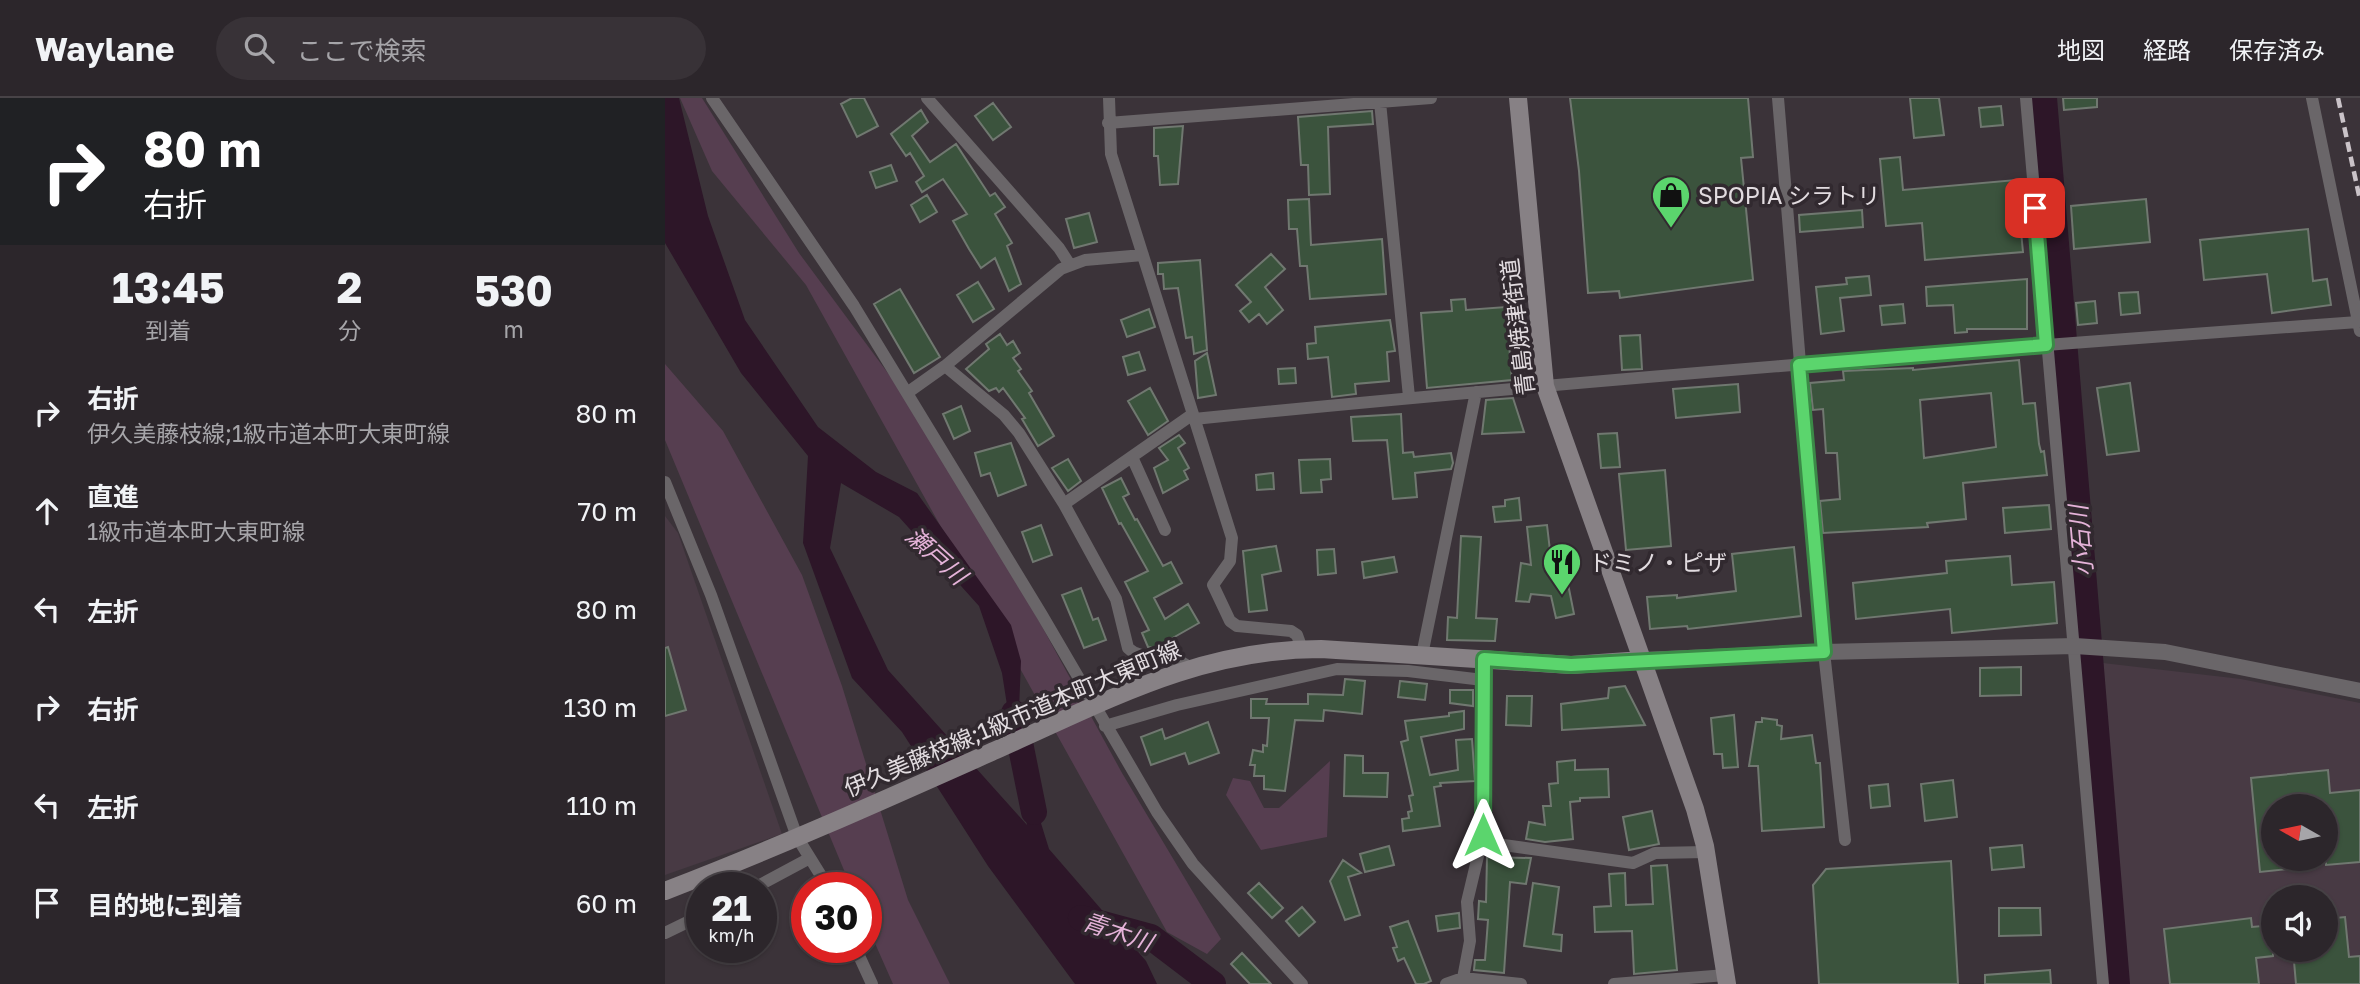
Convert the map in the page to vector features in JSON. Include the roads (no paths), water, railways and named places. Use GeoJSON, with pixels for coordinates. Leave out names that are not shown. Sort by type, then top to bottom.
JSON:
{"type":"FeatureCollection","features":[{"type":"Feature","properties":{"kind":"main road","name":"青島焼津街道"},"geometry":{"type":"LineString","coordinates":[[1518,98],[1545,386],[1592,525],[1691,797],[1706,852],[1727,980]]}},
{"type":"Feature","properties":{"kind":"main road","name":"伊久美藤枝線;1級市道本町大東町線"},"geometry":{"type":"LineString","coordinates":[[665,891],[797,838],[1189,667],[1279,649],[1571,665],[1642,660]]}},
{"type":"Feature","properties":{"kind":"street"},"geometry":{"type":"LineString","coordinates":[[712,98],[854,306],[1092,708],[1157,812],[1193,864],[1301,984]]}},
{"type":"Feature","properties":{"kind":"street"},"geometry":{"type":"LineString","coordinates":[[927,98],[1059,248],[1070,265]]}},
{"type":"Feature","properties":{"kind":"street"},"geometry":{"type":"LineString","coordinates":[[1109,98],[1111,153],[1232,538],[1230,561],[1213,585],[1230,621],[1237,626],[1291,631],[1297,635],[1301,649]]}},
{"type":"Feature","properties":{"kind":"street"},"geometry":{"type":"LineString","coordinates":[[1108,123],[1431,98]]}},
{"type":"Feature","properties":{"kind":"street"},"geometry":{"type":"LineString","coordinates":[[1778,98],[1824,652],[1845,840]]}},
{"type":"Feature","properties":{"kind":"street"},"geometry":{"type":"LineString","coordinates":[[2027,98],[2046,345],[2075,646],[2103,984]]}},
{"type":"Feature","properties":{"kind":"street"},"geometry":{"type":"LineString","coordinates":[[1064,504],[1194,416],[2046,345],[2359,327],[2312,98]]}},
{"type":"Feature","properties":{"kind":"street"},"geometry":{"type":"LineString","coordinates":[[1385,100],[1409,397]]}},
{"type":"Feature","properties":{"kind":"street"},"geometry":{"type":"LineString","coordinates":[[907,393],[945,366],[1042,283],[1070,265],[1085,260],[1143,255]]}},
{"type":"Feature","properties":{"kind":"street"},"geometry":{"type":"LineString","coordinates":[[945,366],[1004,415],[1019,433],[1064,504],[1116,598],[1128,648],[1133,653],[1177,658],[1189,667]]}},
{"type":"Feature","properties":{"kind":"street"},"geometry":{"type":"LineString","coordinates":[[1422,655],[1476,392]]}},
{"type":"Feature","properties":{"kind":"street"},"geometry":{"type":"LineString","coordinates":[[1132,457],[1165,530]]}},
{"type":"Feature","properties":{"kind":"street"},"geometry":{"type":"LineString","coordinates":[[665,482],[711,595],[797,838],[819,872]]}},
{"type":"Feature","properties":{"kind":"street"},"geometry":{"type":"LineString","coordinates":[[1642,660],[1824,652],[2075,646],[2165,652],[2360,691]]}},
{"type":"Feature","properties":{"kind":"street"},"geometry":{"type":"LineString","coordinates":[[1463,978],[1470,941],[1467,902],[1482,842],[1484,659]]}},
{"type":"Feature","properties":{"kind":"street"},"geometry":{"type":"LineString","coordinates":[[1105,726],[1202,699],[1336,669],[1408,671],[1483,680]]}},
{"type":"Feature","properties":{"kind":"street"},"geometry":{"type":"LineString","coordinates":[[1482,842],[1633,863],[1655,853],[1706,852]]}},
{"type":"Feature","properties":{"kind":"street"},"geometry":{"type":"LineString","coordinates":[[777,876],[810,858]]}},
{"type":"Feature","properties":{"kind":"street"},"geometry":{"type":"LineString","coordinates":[[665,933],[686,923]]}},
{"type":"Feature","properties":{"kind":"street"},"geometry":{"type":"LineString","coordinates":[[862,963],[872,984]]}},
{"type":"Feature","properties":{"kind":"street"},"geometry":{"type":"LineString","coordinates":[[1445,984],[1463,978],[1521,984]]}},
{"type":"Feature","properties":{"kind":"street"},"geometry":{"type":"LineString","coordinates":[[1614,984],[1727,980]]}},
{"type":"Feature","properties":{"kind":"water"},"geometry":{"type":"Polygon","coordinates":[[[665,98],[679,98],[708,216],[745,320],[818,427],[876,472],[917,493],[1011,625],[1021,661],[1018,733],[1012,737],[1002,673],[979,606],[899,517],[841,483],[830,548],[888,670],[1027,825],[1018,783],[1027,778],[1049,849],[1146,961],[1157,984],[1075,984],[988,866],[902,732],[852,678],[803,543],[808,456],[741,373],[665,243],[665,98]]]}},
{"type":"Feature","properties":{"kind":"waterway","name":"小石川"},"geometry":{"type":"LineString","coordinates":[[2044,98],[2117,984]]}},
{"type":"Feature","properties":{"kind":"waterway","name":"瀬戸川"},"geometry":{"type":"LineString","coordinates":[[1014,713],[1034,812]]}},
{"type":"Feature","properties":{"kind":"waterway","name":"青木川"},"geometry":{"type":"LineString","coordinates":[[1081,918],[1151,937],[1213,984]]}},
{"type":"Feature","properties":{"kind":"railway"},"geometry":{"type":"LineString","coordinates":[[2338,98],[2360,200]]}},
{"type":"Feature","properties":{"kind":"place","name":"SPOPIA シラトリ"},"geometry":{"type":"Point","coordinates":[1671,229]}},
{"type":"Feature","properties":{"kind":"place","name":"ドミノ・ピザ"},"geometry":{"type":"Point","coordinates":[1562,596]}}]}
